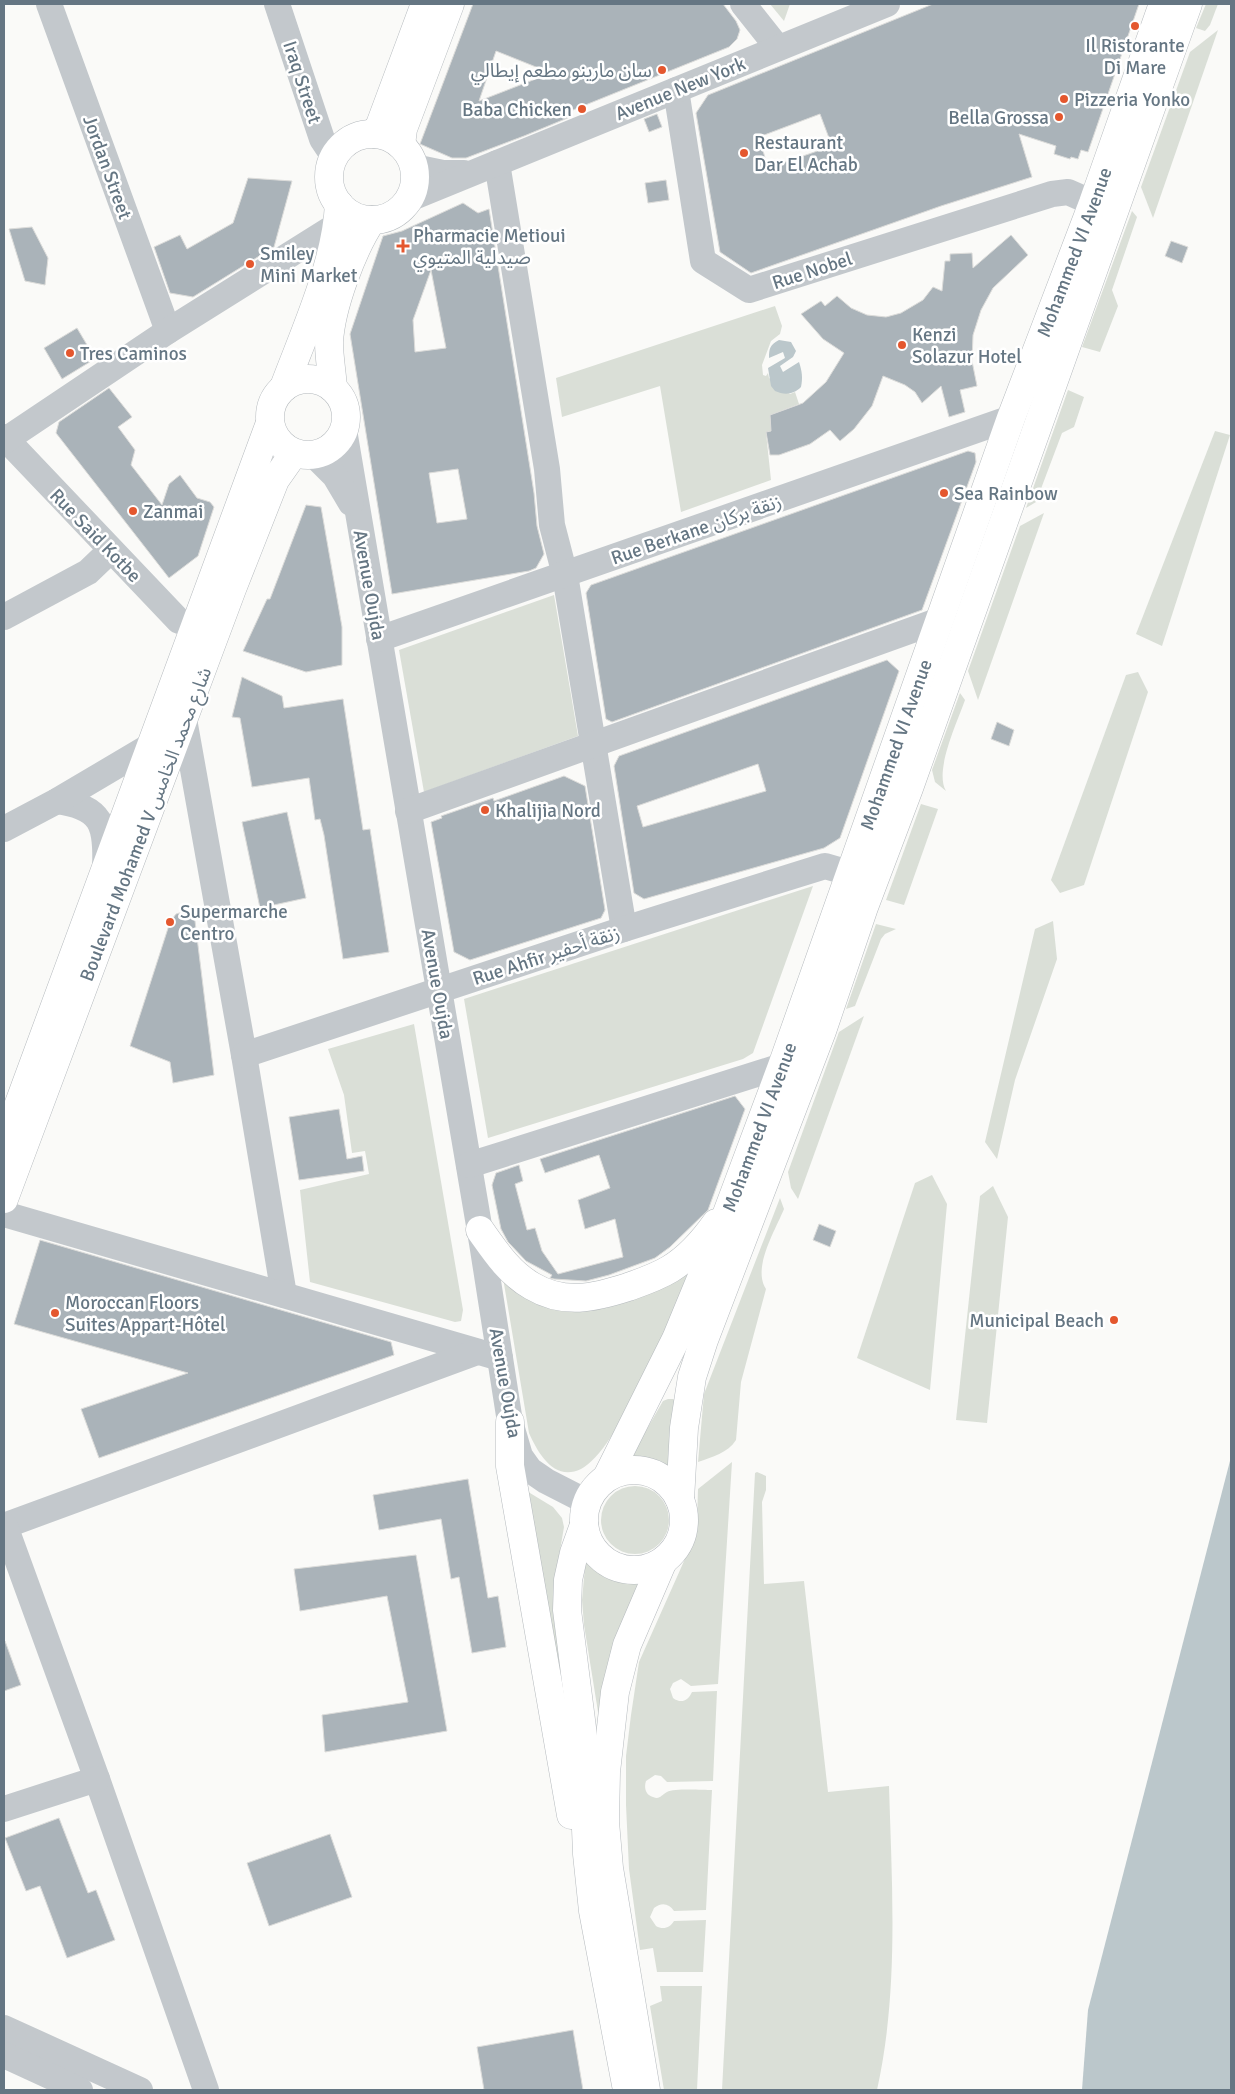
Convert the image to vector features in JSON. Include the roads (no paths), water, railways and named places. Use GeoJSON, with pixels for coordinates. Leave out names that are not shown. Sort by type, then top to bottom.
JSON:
{"type":"FeatureCollection","features":[{"type":"Feature","properties":{"kind":"main road"},"geometry":{"type":"LineString","coordinates":[[374,134],[380,125],[425,4]]}},
{"type":"Feature","properties":{"kind":"main road"},"geometry":{"type":"LineString","coordinates":[[338,215],[372,220],[386,218],[399,210],[409,200],[413,189],[403,130],[450,4]]}},
{"type":"Feature","properties":{"kind":"main road","name":"Mohammed VI Avenue"},"geometry":{"type":"LineString","coordinates":[[607,1477],[676,1339],[782,1066],[1011,418],[1092,203],[1163,4]]}},
{"type":"Feature","properties":{"kind":"main road","name":"Mohammed VI Avenue"},"geometry":{"type":"LineString","coordinates":[[680,1500],[684,1428],[692,1377],[704,1340],[822,1031],[864,906],[915,770],[1188,4]]}},
{"type":"Feature","properties":{"kind":"main road"},"geometry":{"type":"LineString","coordinates":[[284,387],[304,378],[316,379],[333,388],[344,403],[346,412],[344,430],[333,447],[304,454],[282,446],[274,436],[270,423],[272,403],[284,387],[316,301],[338,215],[330,181],[334,157],[341,147],[351,140],[374,134],[384,135],[407,156]]}},
{"type":"Feature","properties":{"kind":"main road"},"geometry":{"type":"LineString","coordinates":[[333,388],[329,344],[331,324],[354,255],[372,220]]}},
{"type":"Feature","properties":{"kind":"main road","name":"Boulevard Mohamed V شارع محمد الخامس"},"geometry":{"type":"LineString","coordinates":[[4,1144],[270,423]]}},
{"type":"Feature","properties":{"kind":"main road","name":"Boulevard Mohamed V شارع محمد الخامس"},"geometry":{"type":"LineString","coordinates":[[4,1199],[275,480],[304,454]]}},
{"type":"Feature","properties":{"kind":"main road"},"geometry":{"type":"LineString","coordinates":[[480,1230],[503,1262],[523,1281],[553,1295],[583,1299],[652,1279],[671,1268],[709,1233],[729,1206]]}},
{"type":"Feature","properties":{"kind":"main road"},"geometry":{"type":"LineString","coordinates":[[510,1422],[510,1466],[572,1820],[593,1911],[627,2090]]}},
{"type":"Feature","properties":{"kind":"main road"},"geometry":{"type":"LineString","coordinates":[[585,1514],[589,1542],[599,1556],[613,1566],[630,1570],[648,1569],[663,1561],[676,1547],[684,1530],[684,1518],[680,1500],[667,1481],[653,1473],[637,1469],[621,1471],[607,1477],[598,1484],[585,1514],[574,1553],[568,1580],[567,1610],[582,1728],[587,1854],[593,1911]]}},
{"type":"Feature","properties":{"kind":"main road"},"geometry":{"type":"LineString","coordinates":[[646,2090],[609,1868],[605,1822],[606,1772],[615,1692],[627,1645],[663,1561]]}},
{"type":"Feature","properties":{"kind":"street","name":"Jordan Street"},"geometry":{"type":"LineString","coordinates":[[48,4],[168,330]]}},
{"type":"Feature","properties":{"kind":"street","name":"Iraq Street"},"geometry":{"type":"LineString","coordinates":[[277,4],[322,139],[334,157]]}},
{"type":"Feature","properties":{"kind":"street"},"geometry":{"type":"LineString","coordinates":[[743,4],[778,48]]}},
{"type":"Feature","properties":{"kind":"street","name":"Avenue New York"},"geometry":{"type":"LineString","coordinates":[[409,200],[887,4]]}},
{"type":"Feature","properties":{"kind":"street","name":"Rue Nobel"},"geometry":{"type":"LineString","coordinates":[[676,90],[703,261],[749,290],[1052,194],[1068,192],[1092,203]]}},
{"type":"Feature","properties":{"kind":"street","name":"Avenue New York"},"geometry":{"type":"LineString","coordinates":[[407,156],[443,173],[472,173]]}},
{"type":"Feature","properties":{"kind":"street"},"geometry":{"type":"LineString","coordinates":[[496,163],[547,469],[552,525],[565,575],[624,929]]}},
{"type":"Feature","properties":{"kind":"street"},"geometry":{"type":"LineString","coordinates":[[4,440],[338,215]]}},
{"type":"Feature","properties":{"kind":"street","name":"Rue Berkane زنقة بركان"},"geometry":{"type":"LineString","coordinates":[[379,639],[1011,418]]}},
{"type":"Feature","properties":{"kind":"street","name":"Avenue Oujda"},"geometry":{"type":"LineString","coordinates":[[344,430],[480,1230],[489,1355],[520,1456],[530,1470],[585,1514]]}},
{"type":"Feature","properties":{"kind":"street","name":"Rue Said Kotbe"},"geometry":{"type":"LineString","coordinates":[[4,440],[179,621],[195,625]]}},
{"type":"Feature","properties":{"kind":"street"},"geometry":{"type":"LineString","coordinates":[[304,454],[341,484],[358,517]]}},
{"type":"Feature","properties":{"kind":"street"},"geometry":{"type":"LineString","coordinates":[[4,617],[88,572],[111,550]]}},
{"type":"Feature","properties":{"kind":"street"},"geometry":{"type":"LineString","coordinates":[[408,811],[940,620]]}},
{"type":"Feature","properties":{"kind":"street"},"geometry":{"type":"LineString","coordinates":[[184,719],[244,1055],[284,1294]]}},
{"type":"Feature","properties":{"kind":"street"},"geometry":{"type":"LineString","coordinates":[[4,829],[57,801],[150,746]]}},
{"type":"Feature","properties":{"kind":"street"},"geometry":{"type":"LineString","coordinates":[[57,801],[78,804],[98,818],[104,831],[105,873]]}},
{"type":"Feature","properties":{"kind":"street","name":"Rue Ahfir زنقة أحفير"},"geometry":{"type":"LineString","coordinates":[[244,1055],[624,929],[825,866],[849,874]]}},
{"type":"Feature","properties":{"kind":"street"},"geometry":{"type":"LineString","coordinates":[[469,1165],[782,1066]]}},
{"type":"Feature","properties":{"kind":"street"},"geometry":{"type":"LineString","coordinates":[[4,1214],[489,1355]]}},
{"type":"Feature","properties":{"kind":"street"},"geometry":{"type":"LineString","coordinates":[[206,2090],[97,1779],[4,1526],[489,1355]]}},
{"type":"Feature","properties":{"kind":"street"},"geometry":{"type":"LineString","coordinates":[[4,1809],[97,1779]]}},
{"type":"Feature","properties":{"kind":"street"},"geometry":{"type":"LineString","coordinates":[[4,2028],[140,2090]]}},
{"type":"Feature","properties":{"kind":"street"},"geometry":{"type":"LineString","coordinates":[[4,2054],[80,2090]]}},
{"type":"Feature","properties":{"kind":"place","name":"Il Ristorante Di Mare"},"geometry":{"type":"Point","coordinates":[1135,26]}},
{"type":"Feature","properties":{"kind":"place","name":"سان مارينو مطعم إيطالي"},"geometry":{"type":"Point","coordinates":[662,70]}},
{"type":"Feature","properties":{"kind":"place","name":"Pizzeria Yonko"},"geometry":{"type":"Point","coordinates":[1064,99]}},
{"type":"Feature","properties":{"kind":"place","name":"Baba Chicken"},"geometry":{"type":"Point","coordinates":[582,109]}},
{"type":"Feature","properties":{"kind":"place","name":"Bella Grossa"},"geometry":{"type":"Point","coordinates":[1059,117]}},
{"type":"Feature","properties":{"kind":"place","name":"Restaurant Dar El Achab"},"geometry":{"type":"Point","coordinates":[744,153]}},
{"type":"Feature","properties":{"kind":"place","name":"Pharmacie Metioui صيدلية المتيوي"},"geometry":{"type":"Point","coordinates":[403,246]}},
{"type":"Feature","properties":{"kind":"place","name":"Smiley Mini Market"},"geometry":{"type":"Point","coordinates":[250,264]}},
{"type":"Feature","properties":{"kind":"place","name":"Kenzi Solazur Hotel"},"geometry":{"type":"Point","coordinates":[902,345]}},
{"type":"Feature","properties":{"kind":"place","name":"Tres Caminos"},"geometry":{"type":"Point","coordinates":[70,353]}},
{"type":"Feature","properties":{"kind":"place","name":"Sea Rainbow"},"geometry":{"type":"Point","coordinates":[944,493]}},
{"type":"Feature","properties":{"kind":"place","name":"Zanmai"},"geometry":{"type":"Point","coordinates":[133,511]}},
{"type":"Feature","properties":{"kind":"place","name":"Khalijia Nord"},"geometry":{"type":"Point","coordinates":[485,810]}},
{"type":"Feature","properties":{"kind":"place","name":"Supermarche Centro"},"geometry":{"type":"Point","coordinates":[170,922]}},
{"type":"Feature","properties":{"kind":"place","name":"Moroccan Floors Suites Appart-Hôtel"},"geometry":{"type":"Point","coordinates":[55,1313]}},
{"type":"Feature","properties":{"kind":"place","name":"Municipal Beach"},"geometry":{"type":"Point","coordinates":[1114,1320]}}]}
